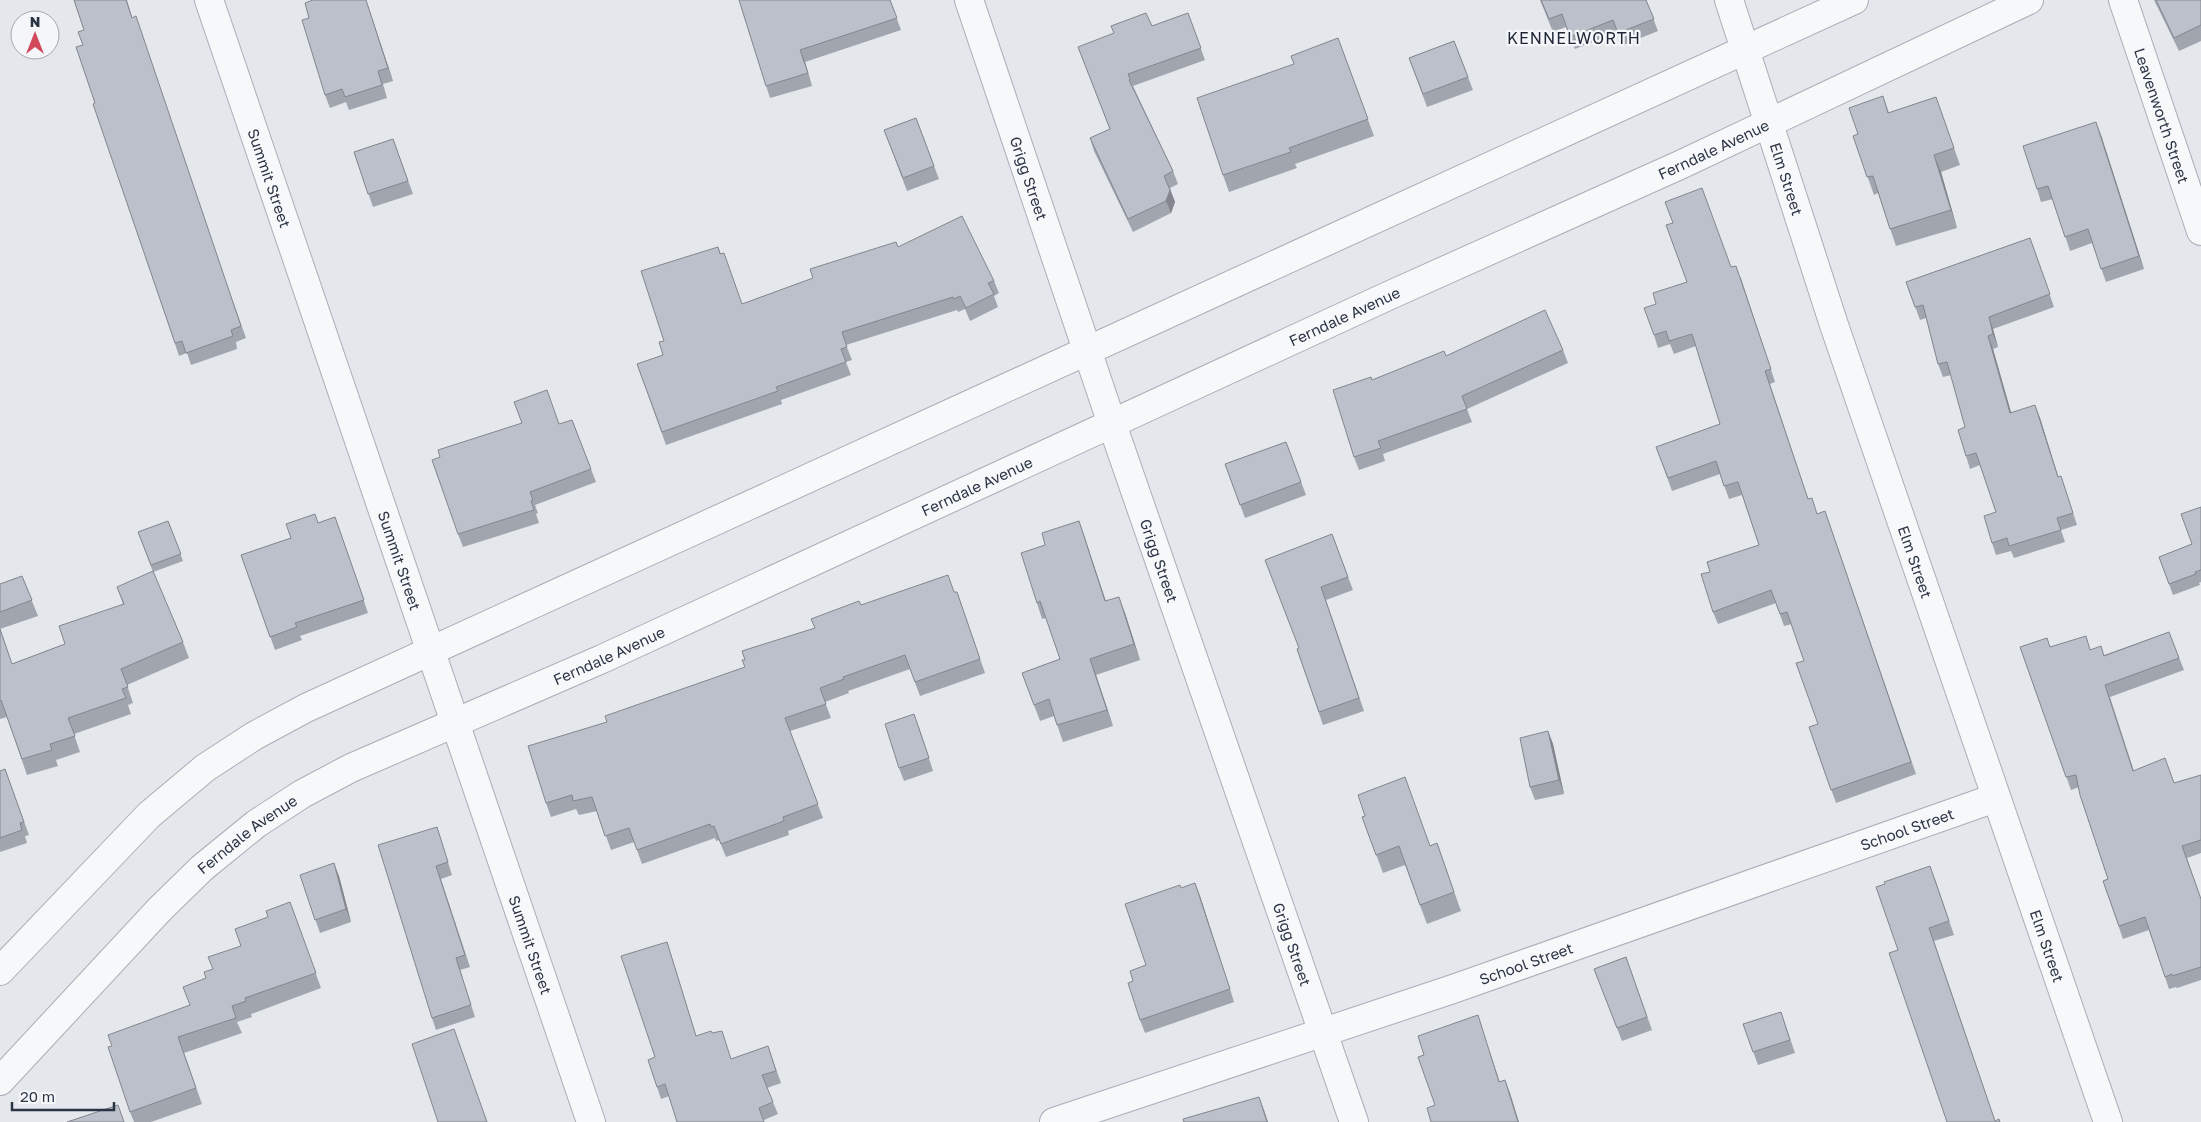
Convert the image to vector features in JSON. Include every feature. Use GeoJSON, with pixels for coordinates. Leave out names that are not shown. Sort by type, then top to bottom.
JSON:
{"type":"FeatureCollection","features":[{"type":"Feature","properties":{"kind":"street","name":"Summit Street"},"geometry":{"type":"LineString","coordinates":[[209,0],[591,1122]]}},
{"type":"Feature","properties":{"kind":"street","name":"Grigg Street"},"geometry":{"type":"LineString","coordinates":[[968,0],[1112,424],[1354,1122]]}},
{"type":"Feature","properties":{"kind":"street","name":"Elm Street"},"geometry":{"type":"LineString","coordinates":[[1729,0],[1834,325],[1995,798],[2108,1122]]}},
{"type":"Feature","properties":{"kind":"street"},"geometry":{"type":"LineString","coordinates":[[0,971],[149,815],[206,768],[254,736],[306,708],[1854,0]]}},
{"type":"Feature","properties":{"kind":"street","name":"Ferndale Avenue"},"geometry":{"type":"LineString","coordinates":[[0,1081],[160,909],[202,868],[256,824],[302,794],[351,768],[602,659],[1769,123],[2029,0]]}},
{"type":"Feature","properties":{"kind":"street","name":"Leavenworth Street"},"geometry":{"type":"LineString","coordinates":[[2123,0],[2201,231]]}},
{"type":"Feature","properties":{"kind":"street","name":"School Street"},"geometry":{"type":"LineString","coordinates":[[1054,1122],[1453,989],[1995,798]]}},
{"type":"Feature","properties":{"kind":"building"},"geometry":{"type":"Polygon","coordinates":[[[74,0],[126,0],[132,18],[136,16],[241,326],[231,330],[233,336],[186,353],[182,341],[175,343],[93,104],[95,103],[76,47],[83,45],[78,32],[84,30],[74,0]]]}},
{"type":"Feature","properties":{"kind":"building"},"geometry":{"type":"Polygon","coordinates":[[[313,0],[366,0],[388,68],[378,71],[382,85],[345,97],[342,89],[325,95],[302,20],[309,18],[305,3],[313,0]]]}},
{"type":"Feature","properties":{"kind":"building"},"geometry":{"type":"Polygon","coordinates":[[[739,0],[890,0],[897,18],[800,50],[808,73],[766,86],[739,0]]]}},
{"type":"Feature","properties":{"kind":"building"},"geometry":{"type":"Polygon","coordinates":[[[1541,0],[1646,0],[1654,19],[1618,33],[1613,20],[1570,37],[1562,14],[1549,19],[1541,0]]]}},
{"type":"Feature","properties":{"kind":"building"},"geometry":{"type":"Polygon","coordinates":[[[2156,0],[2201,0],[2201,25],[2174,38],[2156,0]]]}},
{"type":"Feature","properties":{"kind":"building"},"geometry":{"type":"Polygon","coordinates":[[[1146,13],[1152,26],[1188,13],[1201,48],[1128,74],[1129,80],[1173,171],[1164,176],[1170,190],[1166,201],[1128,219],[1090,138],[1110,129],[1078,47],[1114,33],[1111,26],[1146,13]]]}},
{"type":"Feature","properties":{"kind":"building"},"geometry":{"type":"Polygon","coordinates":[[[1338,38],[1368,119],[1289,148],[1291,152],[1223,175],[1197,98],[1294,64],[1291,56],[1338,38]]]}},
{"type":"Feature","properties":{"kind":"building"},"geometry":{"type":"Polygon","coordinates":[[[1454,41],[1468,77],[1423,94],[1409,58],[1454,41]]]}},
{"type":"Feature","properties":{"kind":"building"},"geometry":{"type":"Polygon","coordinates":[[[1883,96],[1888,113],[1936,97],[1954,148],[1934,155],[1951,210],[1890,229],[1873,176],[1867,177],[1853,136],[1858,134],[1849,108],[1883,96]]]}},
{"type":"Feature","properties":{"kind":"building"},"geometry":{"type":"Polygon","coordinates":[[[916,118],[934,166],[903,178],[884,130],[916,118]]]}},
{"type":"Feature","properties":{"kind":"building"},"geometry":{"type":"Polygon","coordinates":[[[2096,122],[2139,256],[2101,269],[2088,229],[2065,237],[2048,186],[2037,189],[2023,146],[2096,122]]]}},
{"type":"Feature","properties":{"kind":"building"},"geometry":{"type":"Polygon","coordinates":[[[393,139],[408,181],[368,194],[354,152],[393,139]]]}},
{"type":"Feature","properties":{"kind":"building"},"geometry":{"type":"Polygon","coordinates":[[[1702,188],[1731,267],[1736,266],[1771,369],[1765,371],[1808,499],[1812,498],[1817,514],[1825,511],[1911,762],[1831,790],[1809,727],[1818,724],[1796,663],[1804,661],[1787,612],[1780,614],[1771,590],[1713,612],[1701,574],[1710,572],[1707,562],[1759,545],[1738,482],[1724,486],[1716,461],[1668,478],[1656,447],[1720,424],[1692,334],[1669,341],[1666,331],[1654,335],[1644,308],[1656,304],[1653,293],[1687,282],[1666,225],[1673,223],[1665,202],[1702,188]]]}},
{"type":"Feature","properties":{"kind":"building"},"geometry":{"type":"Polygon","coordinates":[[[962,216],[994,281],[988,283],[994,294],[966,308],[960,296],[954,299],[953,297],[842,332],[847,347],[841,349],[846,362],[776,387],[778,391],[662,432],[637,364],[663,355],[659,342],[664,341],[641,271],[718,247],[720,254],[724,253],[742,304],[813,278],[810,269],[896,242],[898,247],[962,216]]]}},
{"type":"Feature","properties":{"kind":"building"},"geometry":{"type":"Polygon","coordinates":[[[2030,238],[2050,294],[1989,317],[1993,334],[1988,336],[2010,413],[2035,405],[2058,477],[2061,476],[2073,513],[2057,518],[2061,530],[2009,546],[2007,538],[1992,543],[1984,516],[1996,512],[1976,453],[1966,456],[1958,430],[1965,427],[1947,362],[1938,364],[1923,305],[1915,307],[1906,282],[2030,238]]]}},
{"type":"Feature","properties":{"kind":"building"},"geometry":{"type":"Polygon","coordinates":[[[1545,310],[1563,350],[1462,396],[1467,409],[1378,441],[1381,448],[1354,457],[1333,390],[1371,377],[1372,380],[1444,351],[1446,356],[1545,310]]]}},
{"type":"Feature","properties":{"kind":"building"},"geometry":{"type":"Polygon","coordinates":[[[547,390],[559,424],[572,420],[591,469],[530,492],[534,510],[458,534],[432,460],[440,457],[438,450],[522,423],[514,402],[547,390]]]}},
{"type":"Feature","properties":{"kind":"building"},"geometry":{"type":"Polygon","coordinates":[[[1286,442],[1301,482],[1240,505],[1225,464],[1286,442]]]}},
{"type":"Feature","properties":{"kind":"building"},"geometry":{"type":"Polygon","coordinates":[[[2201,507],[2201,570],[2195,572],[2196,574],[2169,584],[2159,557],[2192,544],[2181,514],[2201,507]]]}},
{"type":"Feature","properties":{"kind":"building"},"geometry":{"type":"Polygon","coordinates":[[[315,514],[318,523],[335,517],[364,600],[295,623],[297,627],[270,637],[241,555],[291,538],[286,524],[315,514]]]}},
{"type":"Feature","properties":{"kind":"building"},"geometry":{"type":"Polygon","coordinates":[[[168,521],[181,554],[151,565],[138,532],[168,521]]]}},
{"type":"Feature","properties":{"kind":"building"},"geometry":{"type":"Polygon","coordinates":[[[1079,521],[1105,601],[1119,597],[1134,644],[1090,659],[1107,710],[1057,725],[1049,699],[1034,705],[1022,673],[1060,659],[1040,601],[1037,603],[1021,553],[1045,545],[1042,533],[1079,521]]]}},
{"type":"Feature","properties":{"kind":"building"},"geometry":{"type":"Polygon","coordinates":[[[1332,534],[1348,577],[1321,587],[1359,698],[1319,712],[1297,649],[1299,648],[1265,560],[1332,534]]]}},
{"type":"Feature","properties":{"kind":"building"},"geometry":{"type":"Polygon","coordinates":[[[153,571],[183,642],[121,669],[128,687],[122,689],[126,698],[68,718],[75,736],[50,744],[52,750],[22,759],[0,701],[0,629],[12,664],[65,644],[59,626],[124,604],[117,587],[153,571]]]}},
{"type":"Feature","properties":{"kind":"building"},"geometry":{"type":"Polygon","coordinates":[[[948,575],[954,592],[957,592],[980,659],[915,682],[905,655],[843,677],[844,679],[820,688],[826,704],[785,718],[818,804],[783,817],[784,821],[721,844],[714,826],[711,827],[710,824],[637,850],[629,828],[605,836],[592,797],[573,801],[572,795],[546,803],[528,746],[607,722],[605,716],[745,667],[742,660],[745,660],[742,651],[815,628],[811,619],[859,601],[861,605],[948,575]]]}},
{"type":"Feature","properties":{"kind":"building"},"geometry":{"type":"Polygon","coordinates":[[[22,576],[32,600],[0,612],[0,584],[22,576]]]}},
{"type":"Feature","properties":{"kind":"building"},"geometry":{"type":"Polygon","coordinates":[[[2169,632],[2179,658],[2105,685],[2133,771],[2165,758],[2174,783],[2201,775],[2201,840],[2182,846],[2201,899],[2201,967],[2165,977],[2145,917],[2119,926],[2103,881],[2108,879],[2080,795],[2076,775],[2066,777],[2020,647],[2047,638],[2050,647],[2086,636],[2090,650],[2101,646],[2104,656],[2169,632]]]}},
{"type":"Feature","properties":{"kind":"building"},"geometry":{"type":"Polygon","coordinates":[[[914,714],[929,758],[899,768],[885,724],[914,714]]]}},
{"type":"Feature","properties":{"kind":"building"},"geometry":{"type":"Polygon","coordinates":[[[1548,731],[1559,780],[1530,787],[1520,738],[1548,731]]]}},
{"type":"Feature","properties":{"kind":"building"},"geometry":{"type":"Polygon","coordinates":[[[5,769],[24,822],[20,823],[22,830],[0,838],[0,771],[5,769]]]}},
{"type":"Feature","properties":{"kind":"building"},"geometry":{"type":"Polygon","coordinates":[[[1405,777],[1430,846],[1437,843],[1454,892],[1420,905],[1399,846],[1376,855],[1362,817],[1365,816],[1358,795],[1405,777]]]}},
{"type":"Feature","properties":{"kind":"building"},"geometry":{"type":"Polygon","coordinates":[[[437,827],[448,862],[436,866],[465,955],[456,958],[471,1005],[432,1018],[378,845],[437,827]]]}},
{"type":"Feature","properties":{"kind":"building"},"geometry":{"type":"Polygon","coordinates":[[[334,863],[346,909],[315,920],[300,875],[334,863]]]}},
{"type":"Feature","properties":{"kind":"building"},"geometry":{"type":"Polygon","coordinates":[[[1930,866],[1949,921],[1929,928],[1995,1121],[1999,1119],[2000,1122],[1947,1122],[1889,953],[1898,950],[1876,887],[1885,884],[1884,882],[1930,866]]]}},
{"type":"Feature","properties":{"kind":"building"},"geometry":{"type":"Polygon","coordinates":[[[1195,883],[1230,989],[1140,1020],[1128,983],[1133,981],[1130,971],[1146,965],[1125,904],[1180,885],[1181,888],[1195,883]]]}},
{"type":"Feature","properties":{"kind":"building"},"geometry":{"type":"Polygon","coordinates":[[[290,902],[316,973],[245,998],[246,1001],[232,1006],[236,1018],[178,1037],[196,1088],[130,1112],[108,1047],[112,1046],[108,1035],[190,1005],[183,987],[206,978],[204,972],[213,969],[208,957],[241,946],[235,929],[268,917],[266,911],[290,902]]]}},
{"type":"Feature","properties":{"kind":"building"},"geometry":{"type":"Polygon","coordinates":[[[667,942],[696,1036],[711,1031],[712,1033],[722,1031],[731,1059],[768,1046],[776,1071],[762,1075],[773,1102],[759,1108],[764,1122],[677,1122],[665,1084],[657,1087],[648,1060],[655,1057],[621,956],[667,942]]]}},
{"type":"Feature","properties":{"kind":"building"},"geometry":{"type":"Polygon","coordinates":[[[1626,957],[1647,1017],[1617,1028],[1594,969],[1626,957]]]}},
{"type":"Feature","properties":{"kind":"building"},"geometry":{"type":"Polygon","coordinates":[[[1781,1012],[1790,1040],[1753,1052],[1743,1024],[1781,1012]]]}},
{"type":"Feature","properties":{"kind":"building"},"geometry":{"type":"Polygon","coordinates":[[[1478,1015],[1499,1082],[1505,1080],[1518,1122],[1431,1122],[1427,1108],[1435,1105],[1418,1057],[1424,1055],[1418,1036],[1478,1015]]]}},
{"type":"Feature","properties":{"kind":"building"},"geometry":{"type":"Polygon","coordinates":[[[454,1029],[487,1122],[438,1122],[412,1044],[454,1029]]]}},
{"type":"Feature","properties":{"kind":"building"},"geometry":{"type":"Polygon","coordinates":[[[1259,1097],[1267,1122],[1184,1122],[1183,1119],[1259,1097]]]}},
{"type":"Feature","properties":{"kind":"building"},"geometry":{"type":"Polygon","coordinates":[[[118,1105],[124,1122],[67,1122],[118,1105]]]}},
{"type":"Feature","properties":{"kind":"district","name":"KENNELWORTH"},"geometry":{"type":"Point","coordinates":[1574,38]}}]}
